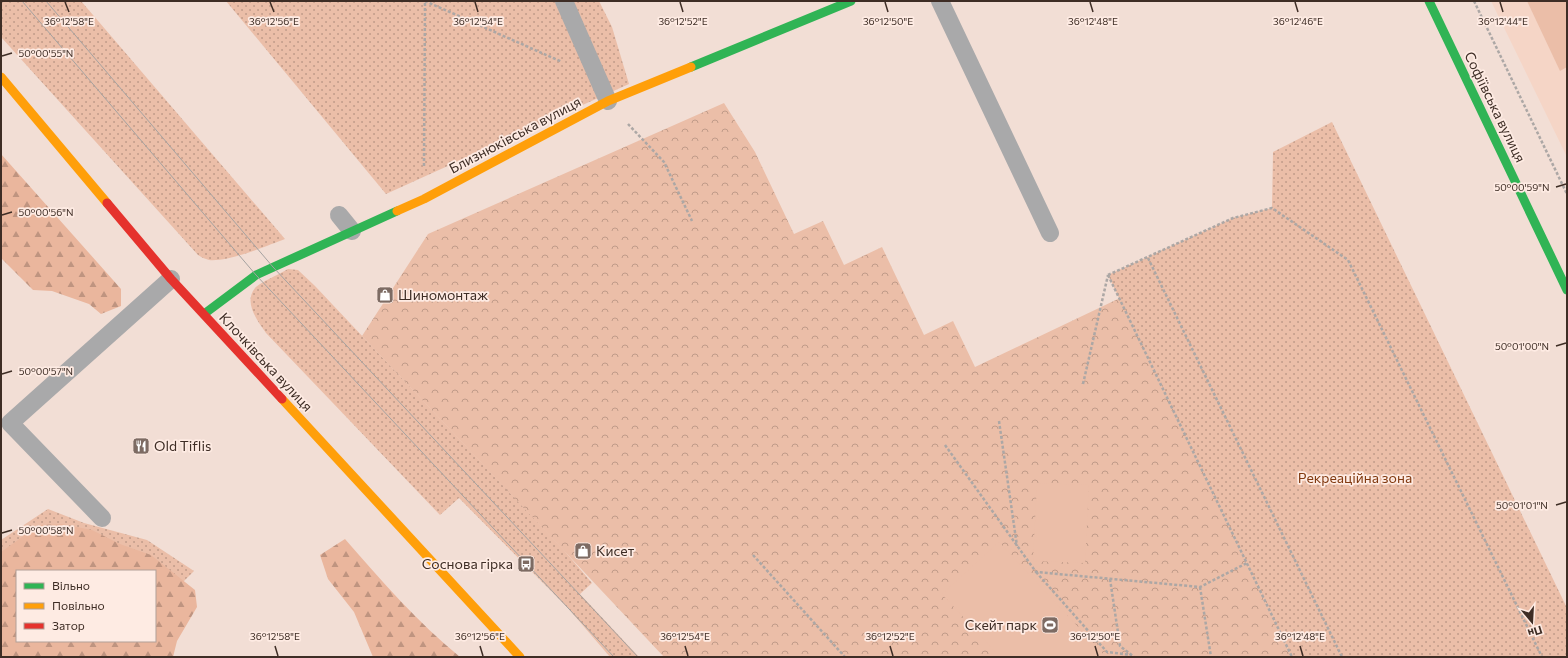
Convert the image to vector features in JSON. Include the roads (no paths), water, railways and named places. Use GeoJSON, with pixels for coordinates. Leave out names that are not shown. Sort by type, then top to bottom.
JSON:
{"type":"FeatureCollection","features":[{"type":"Feature","properties":{"kind":"street","name":"Близнюківська вулиця"},"geometry":{"type":"LineString","coordinates":[[204,314],[256,275],[424,199],[608,101],[851,1]]}},
{"type":"Feature","properties":{"kind":"street","name":"Софіївська вулиця"},"geometry":{"type":"LineString","coordinates":[[1429,1],[1567,290]]}},
{"type":"Feature","properties":{"kind":"street","name":"Клочківська вулиця"},"geometry":{"type":"LineString","coordinates":[[1,77],[171,279],[520,657]]}},
{"type":"Feature","properties":{"kind":"lane"},"geometry":{"type":"LineString","coordinates":[[564,1],[608,101]]}},
{"type":"Feature","properties":{"kind":"lane"},"geometry":{"type":"LineString","coordinates":[[940,1],[1050,233]]}},
{"type":"Feature","properties":{"kind":"lane"},"geometry":{"type":"LineString","coordinates":[[339,215],[352,231]]}},
{"type":"Feature","properties":{"kind":"lane"},"geometry":{"type":"LineString","coordinates":[[102,518],[5,427],[171,279]]}},
{"type":"Feature","properties":{"kind":"tram line"},"geometry":{"type":"LineString","coordinates":[[22,1],[256,275],[614,657]]}},
{"type":"Feature","properties":{"kind":"tram line"},"geometry":{"type":"LineString","coordinates":[[46,1],[273,267],[638,657]]}},
{"type":"Feature","properties":{"kind":"place","name":"Шиномонтаж"},"geometry":{"type":"Point","coordinates":[385,295]}},
{"type":"Feature","properties":{"kind":"place","name":"Old Tiflis"},"geometry":{"type":"Point","coordinates":[141,446]}},
{"type":"Feature","properties":{"kind":"place","name":"Кисет"},"geometry":{"type":"Point","coordinates":[583,551]}},
{"type":"Feature","properties":{"kind":"place","name":"Соснова гірка"},"geometry":{"type":"Point","coordinates":[526,564]}},
{"type":"Feature","properties":{"kind":"place","name":"Скейт парк"},"geometry":{"type":"Point","coordinates":[1050,625]}},
{"type":"Feature","properties":{"kind":"park label","name":"Рекреаційна зона"},"geometry":{"type":"Point","coordinates":[1355,478]}}]}
